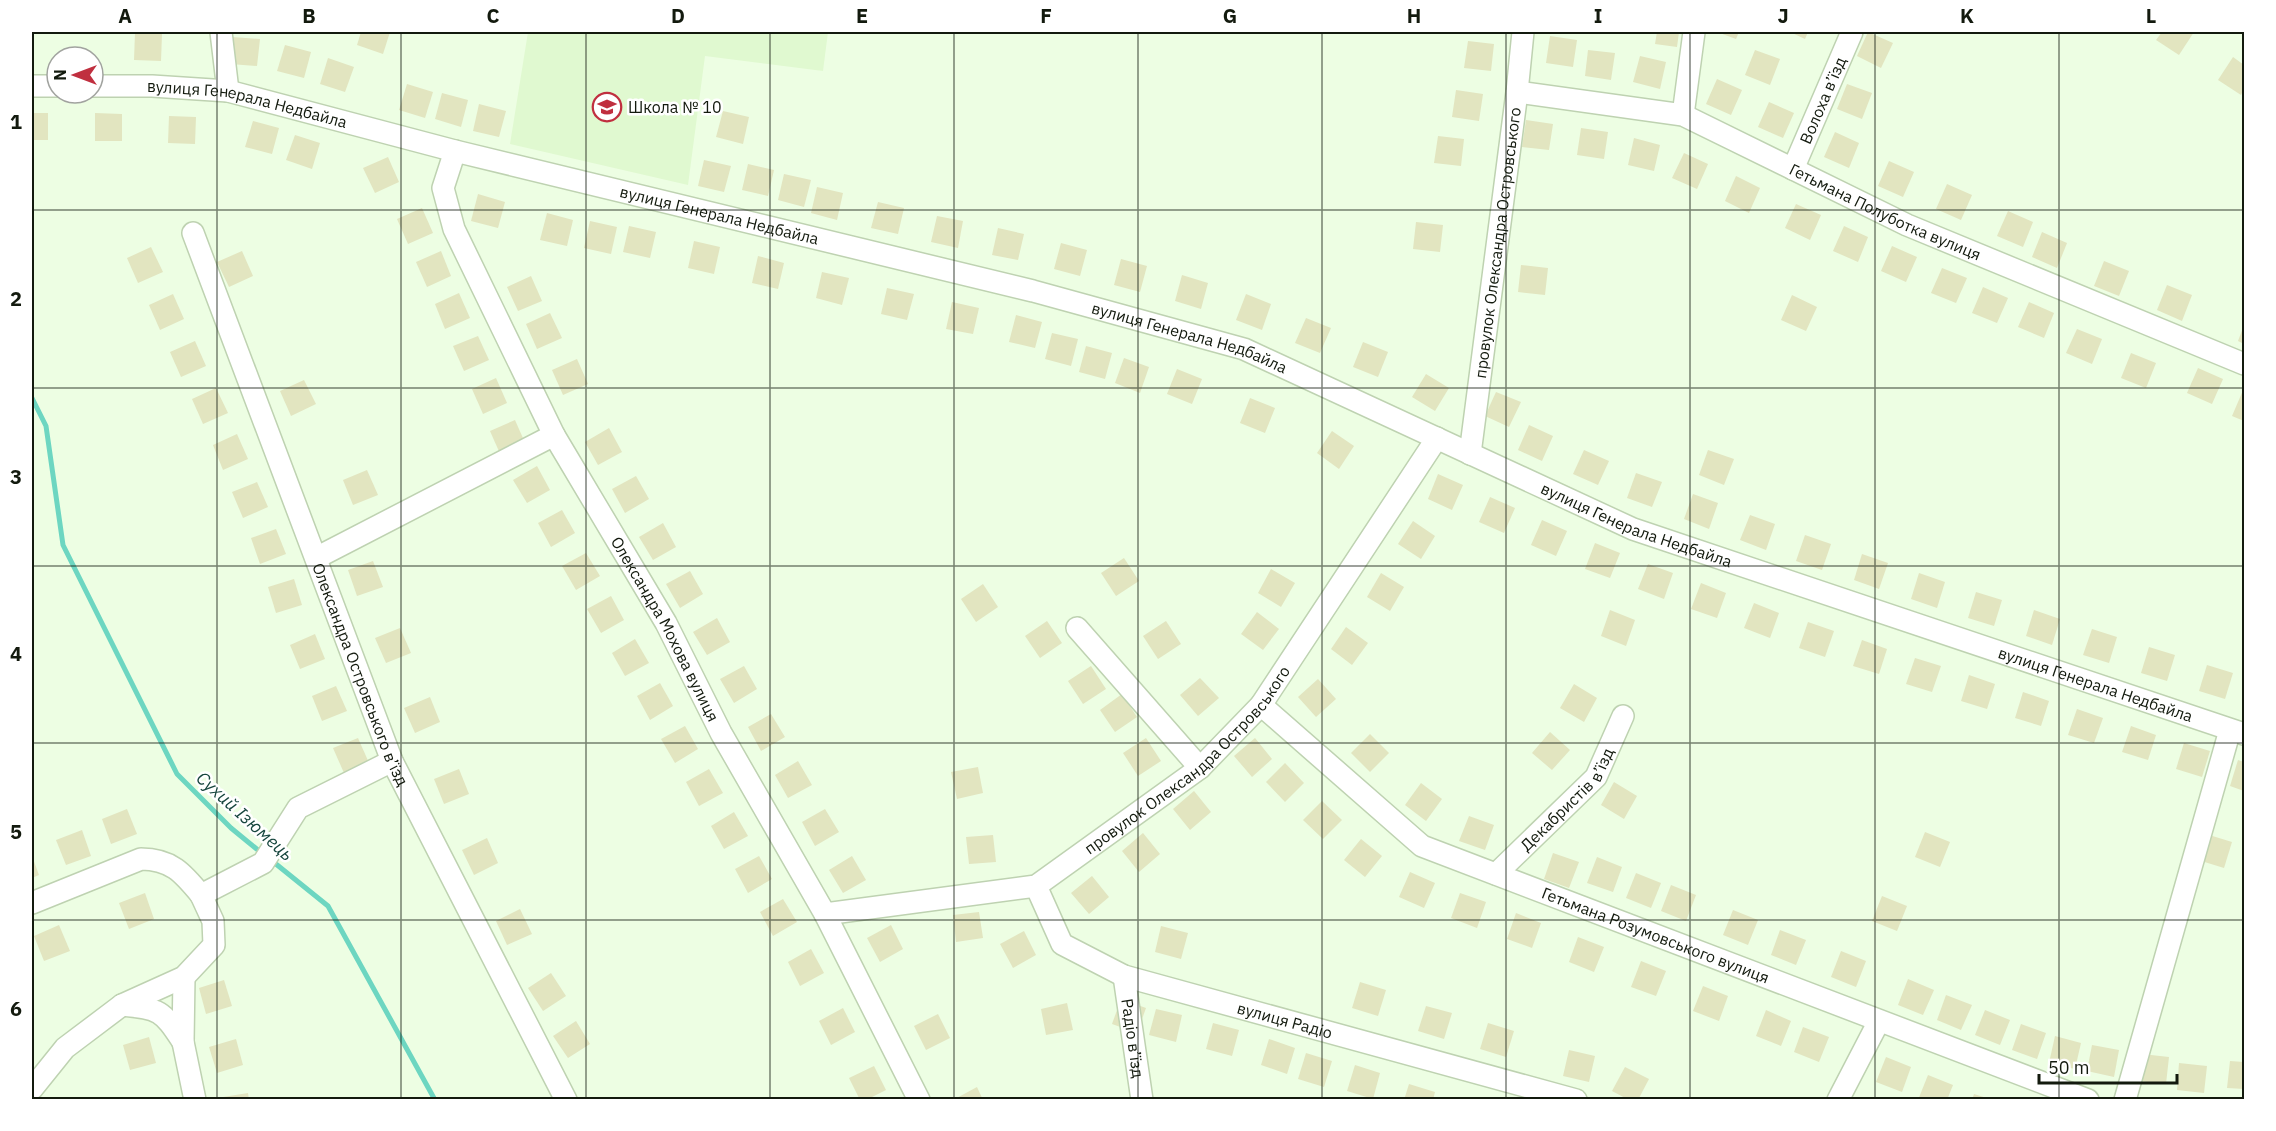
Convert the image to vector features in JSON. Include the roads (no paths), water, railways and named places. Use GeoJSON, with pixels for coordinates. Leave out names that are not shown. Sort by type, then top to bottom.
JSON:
{"type":"FeatureCollection","features":[{"type":"Feature","properties":{"kind":"street"},"geometry":{"type":"LineString","coordinates":[[221,32],[228,91]]}},
{"type":"Feature","properties":{"kind":"street","name":"провулок Олександра Островського"},"geometry":{"type":"LineString","coordinates":[[1470,454],[1523,32]]}},
{"type":"Feature","properties":{"kind":"street"},"geometry":{"type":"LineString","coordinates":[[1683,115],[1694,32]]}},
{"type":"Feature","properties":{"kind":"street","name":"Волоха в’їзд"},"geometry":{"type":"LineString","coordinates":[[1793,169],[1852,32]]}},
{"type":"Feature","properties":{"kind":"street","name":"вулиця Генерала Недбайла"},"geometry":{"type":"LineString","coordinates":[[105,86],[152,86],[228,91],[455,152],[1033,291],[1244,349],[1633,529],[2237,732]]}},
{"type":"Feature","properties":{"kind":"street","name":"Гетьмана Полуботка вулиця"},"geometry":{"type":"LineString","coordinates":[[1517,92],[1683,115],[1907,225],[2244,364]]}},
{"type":"Feature","properties":{"kind":"street","name":"Олександра Мохова вулиця"},"geometry":{"type":"LineString","coordinates":[[455,152],[442,188],[454,230],[554,435],[666,623],[721,733],[825,914],[919,1100]]}},
{"type":"Feature","properties":{"kind":"street","name":"Олександра Островського в’їзд"},"geometry":{"type":"LineString","coordinates":[[194,233],[392,761],[566,1100]]}},
{"type":"Feature","properties":{"kind":"street"},"geometry":{"type":"LineString","coordinates":[[316,558],[554,435]]}},
{"type":"Feature","properties":{"kind":"street","name":"провулок Олександра Островського"},"geometry":{"type":"LineString","coordinates":[[825,914],[1036,886],[1200,768],[1261,705],[1437,438]]}},
{"type":"Feature","properties":{"kind":"street"},"geometry":{"type":"LineString","coordinates":[[1077,628],[1200,768]]}},
{"type":"Feature","properties":{"kind":"street","name":"Гетьмана Розумовського вулиця"},"geometry":{"type":"LineString","coordinates":[[1261,705],[1422,846],[2088,1100]]}},
{"type":"Feature","properties":{"kind":"street","name":"Декабристів в’їзд"},"geometry":{"type":"LineString","coordinates":[[1496,874],[1596,777],[1623,716]]}},
{"type":"Feature","properties":{"kind":"street"},"geometry":{"type":"LineString","coordinates":[[2125,1100],[2237,732]]}},
{"type":"Feature","properties":{"kind":"street"},"geometry":{"type":"LineString","coordinates":[[201,895],[266,857],[298,808],[392,761]]}},
{"type":"Feature","properties":{"kind":"street"},"geometry":{"type":"LineString","coordinates":[[32,903],[141,859],[159,859],[185,876],[201,895],[213,921],[214,945],[184,977],[122,1005],[65,1048],[32,1089]]}},
{"type":"Feature","properties":{"kind":"street","name":"вулиця Радіо"},"geometry":{"type":"LineString","coordinates":[[1036,886],[1062,944],[1124,976],[1576,1100]]}},
{"type":"Feature","properties":{"kind":"street","name":"Радіо в’їзд"},"geometry":{"type":"LineString","coordinates":[[1124,976],[1142,1100]]}},
{"type":"Feature","properties":{"kind":"street"},"geometry":{"type":"LineString","coordinates":[[184,977],[183,1042],[195,1100]]}},
{"type":"Feature","properties":{"kind":"street"},"geometry":{"type":"LineString","coordinates":[[122,1005],[149,1008],[167,1017],[183,1042]]}},
{"type":"Feature","properties":{"kind":"street"},"geometry":{"type":"LineString","coordinates":[[1838,1100],[1879,1021]]}},
{"type":"Feature","properties":{"kind":"waterway","name":"Сухий Ізюмець"},"geometry":{"type":"LineString","coordinates":[[32,398],[46,426],[63,545],[177,774],[231,828],[264,855]]}},
{"type":"Feature","properties":{"kind":"waterway","name":"Сухий Ізюмець"},"geometry":{"type":"LineString","coordinates":[[271,860],[328,906],[435,1100]]}},
{"type":"Feature","properties":{"kind":"place","name":"Школа № 10"},"geometry":{"type":"Point","coordinates":[607,107]}}]}
